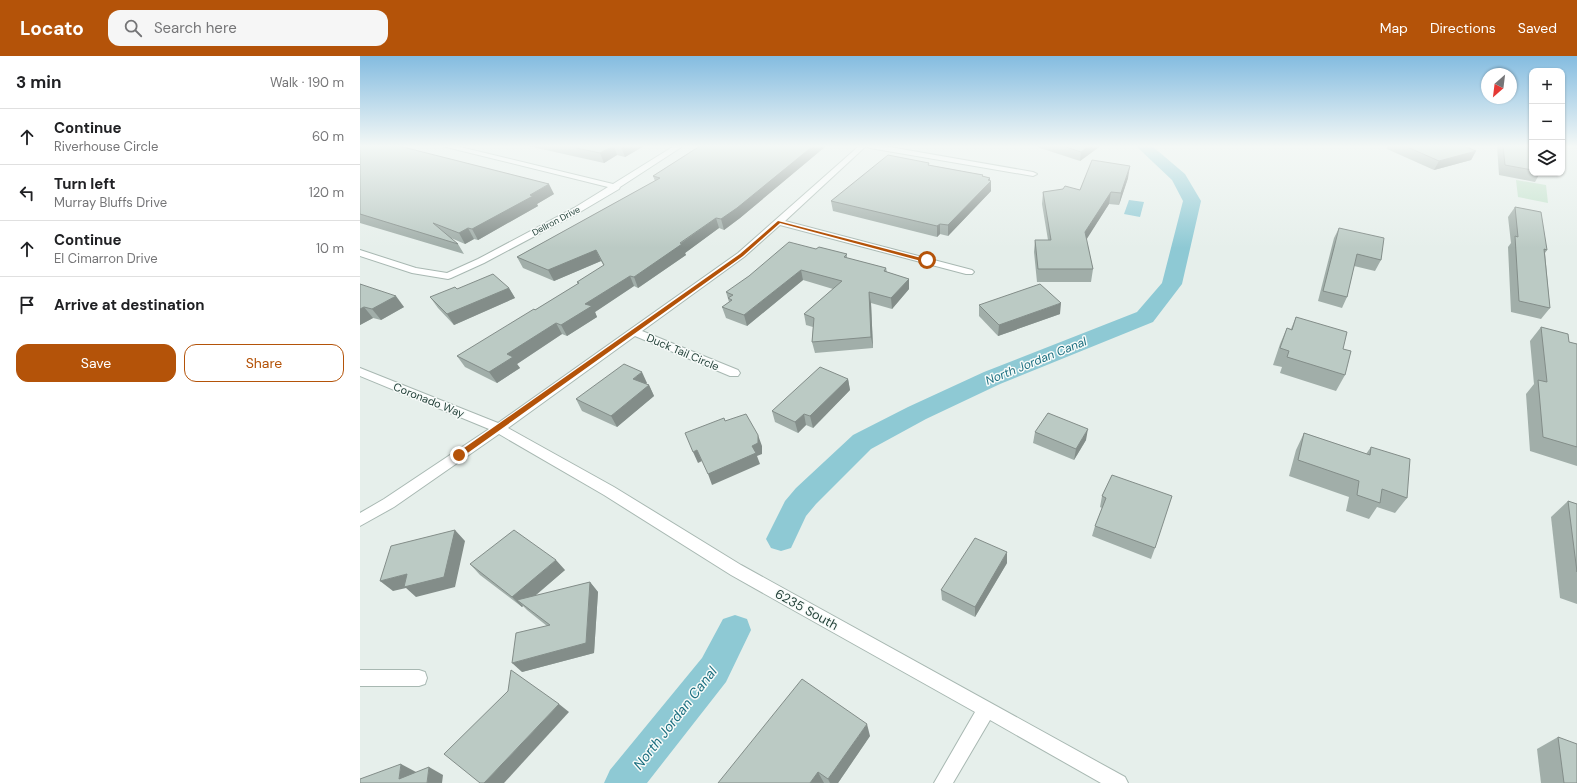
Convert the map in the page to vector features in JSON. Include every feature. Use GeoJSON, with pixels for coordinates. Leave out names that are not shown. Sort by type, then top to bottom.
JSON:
{"type":"FeatureCollection","features":[{"type":"Feature","properties":{"kind":"street"},"geometry":{"type":"LineString","coordinates":[[587,180],[616,187]]}},
{"type":"Feature","properties":{"kind":"street","name":"Dellron Drive"},"geometry":{"type":"LineString","coordinates":[[360,254],[415,271],[448,276],[488,258],[577,210],[627,180]]}},
{"type":"Feature","properties":{"kind":"street"},"geometry":{"type":"LineString","coordinates":[[360,520],[389,503],[499,428],[741,255],[826,180]]}},
{"type":"Feature","properties":{"kind":"street"},"geometry":{"type":"LineString","coordinates":[[780,222],[969,272]]}},
{"type":"Feature","properties":{"kind":"street","name":"Duck Tail Circle"},"geometry":{"type":"LineString","coordinates":[[633,331],[734,374]]}},
{"type":"Feature","properties":{"kind":"street","name":"Coronado Way"},"geometry":{"type":"LineString","coordinates":[[360,372],[499,428]]}},
{"type":"Feature","properties":{"kind":"street","name":"6235 South"},"geometry":{"type":"LineString","coordinates":[[499,428],[602,487],[736,570],[1120,783]]}},
{"type":"Feature","properties":{"kind":"street"},"geometry":{"type":"LineString","coordinates":[[360,678],[419,678]]}},
{"type":"Feature","properties":{"kind":"street"},"geometry":{"type":"LineString","coordinates":[[944,783],[986,710]]}},
{"type":"Feature","properties":{"kind":"green space"},"geometry":{"type":"Polygon","coordinates":[[[1516,180],[1546,185],[1548,203],[1518,197],[1516,180]]]}},
{"type":"Feature","properties":{"kind":"water"},"geometry":{"type":"Polygon","coordinates":[[[1129,200],[1144,202],[1140,217],[1124,214],[1129,200]]]}},
{"type":"Feature","properties":{"kind":"building"},"geometry":{"type":"Polygon","coordinates":[[[360,180],[533,180],[549,184],[530,195],[533,196],[472,229],[468,228],[459,233],[433,223],[458,244],[360,214],[360,180]]]}},
{"type":"Feature","properties":{"kind":"building"},"geometry":{"type":"Polygon","coordinates":[[[657,180],[771,180],[737,208],[721,219],[716,218],[680,243],[682,244],[634,277],[630,276],[585,304],[592,306],[561,325],[556,323],[507,354],[513,357],[489,372],[457,356],[579,283],[577,282],[604,265],[596,250],[548,270],[517,257],[657,180]]]}},
{"type":"Feature","properties":{"kind":"building"},"geometry":{"type":"Polygon","coordinates":[[[857,180],[991,181],[948,225],[940,224],[937,226],[831,201],[857,180]]]}},
{"type":"Feature","properties":{"kind":"building"},"geometry":{"type":"Polygon","coordinates":[[[1084,180],[1125,180],[1121,193],[1111,192],[1085,232],[1093,269],[1038,269],[1035,240],[1051,240],[1043,192],[1063,189],[1065,186],[1080,190],[1084,180]]]}},
{"type":"Feature","properties":{"kind":"building"},"geometry":{"type":"Polygon","coordinates":[[[1515,207],[1541,212],[1547,250],[1544,249],[1550,308],[1519,301],[1515,236],[1518,237],[1515,207]]]}},
{"type":"Feature","properties":{"kind":"building"},"geometry":{"type":"Polygon","coordinates":[[[1339,228],[1384,238],[1381,260],[1357,254],[1347,297],[1323,291],[1339,228]]]}},
{"type":"Feature","properties":{"kind":"building"},"geometry":{"type":"Polygon","coordinates":[[[789,242],[816,249],[819,247],[847,254],[844,257],[886,268],[884,271],[909,279],[891,298],[869,292],[871,337],[812,342],[814,318],[804,314],[842,281],[801,270],[744,315],[722,307],[732,300],[728,298],[733,295],[726,292],[749,276],[789,242]]]}},
{"type":"Feature","properties":{"kind":"building"},"geometry":{"type":"Polygon","coordinates":[[[493,274],[509,288],[447,314],[430,297],[455,287],[457,289],[493,274]]]}},
{"type":"Feature","properties":{"kind":"building"},"geometry":{"type":"Polygon","coordinates":[[[360,284],[396,296],[372,309],[364,307],[360,309],[360,284]]]}},
{"type":"Feature","properties":{"kind":"building"},"geometry":{"type":"Polygon","coordinates":[[[1040,284],[1061,303],[999,325],[979,305],[1040,284]]]}},
{"type":"Feature","properties":{"kind":"building"},"geometry":{"type":"Polygon","coordinates":[[[1296,317],[1347,332],[1343,349],[1351,351],[1345,375],[1287,357],[1289,351],[1280,348],[1287,328],[1292,330],[1296,317]]]}},
{"type":"Feature","properties":{"kind":"building"},"geometry":{"type":"Polygon","coordinates":[[[1541,327],[1568,334],[1569,342],[1577,344],[1577,447],[1543,437],[1538,380],[1547,382],[1541,327]]]}},
{"type":"Feature","properties":{"kind":"building"},"geometry":{"type":"Polygon","coordinates":[[[624,364],[642,372],[633,379],[649,385],[611,416],[576,399],[624,364]]]}},
{"type":"Feature","properties":{"kind":"building"},"geometry":{"type":"Polygon","coordinates":[[[820,367],[848,379],[810,416],[804,414],[795,422],[772,411],[820,367]]]}},
{"type":"Feature","properties":{"kind":"building"},"geometry":{"type":"Polygon","coordinates":[[[1048,413],[1088,429],[1076,449],[1035,432],[1048,413]]]}},
{"type":"Feature","properties":{"kind":"building"},"geometry":{"type":"Polygon","coordinates":[[[746,414],[758,435],[758,443],[752,446],[756,453],[708,474],[697,450],[693,452],[685,433],[724,418],[725,421],[746,414]]]}},
{"type":"Feature","properties":{"kind":"building"},"geometry":{"type":"Polygon","coordinates":[[[1304,433],[1370,455],[1371,447],[1410,459],[1407,498],[1382,489],[1380,503],[1357,495],[1359,481],[1298,460],[1304,433]]]}},
{"type":"Feature","properties":{"kind":"building"},"geometry":{"type":"Polygon","coordinates":[[[1112,475],[1172,496],[1155,548],[1095,526],[1106,498],[1102,496],[1112,475]]]}},
{"type":"Feature","properties":{"kind":"building"},"geometry":{"type":"Polygon","coordinates":[[[1568,501],[1577,504],[1577,572],[1568,501]]]}},
{"type":"Feature","properties":{"kind":"building"},"geometry":{"type":"Polygon","coordinates":[[[455,530],[444,577],[404,587],[407,574],[380,581],[391,546],[455,530]]]}},
{"type":"Feature","properties":{"kind":"building"},"geometry":{"type":"Polygon","coordinates":[[[514,530],[556,560],[512,597],[470,564],[514,530]]]}},
{"type":"Feature","properties":{"kind":"building"},"geometry":{"type":"Polygon","coordinates":[[[975,538],[1007,552],[975,607],[941,590],[975,538]]]}},
{"type":"Feature","properties":{"kind":"building"},"geometry":{"type":"Polygon","coordinates":[[[590,582],[586,643],[512,663],[516,633],[550,625],[517,600],[590,582]]]}},
{"type":"Feature","properties":{"kind":"building"},"geometry":{"type":"Polygon","coordinates":[[[511,670],[559,704],[484,783],[480,783],[444,754],[508,691],[511,670]]]}},
{"type":"Feature","properties":{"kind":"building"},"geometry":{"type":"Polygon","coordinates":[[[802,679],[867,724],[828,779],[818,772],[810,783],[718,783],[802,679]]]}},
{"type":"Feature","properties":{"kind":"building"},"geometry":{"type":"Polygon","coordinates":[[[1558,737],[1577,744],[1577,783],[1564,783],[1558,737]]]}},
{"type":"Feature","properties":{"kind":"building"},"geometry":{"type":"Polygon","coordinates":[[[401,764],[399,779],[429,767],[427,783],[360,783],[360,779],[401,764]]]}},
{"type":"Feature","properties":{"kind":"waterway","name":"North Jordan Canal"},"geometry":{"type":"LineString","coordinates":[[781,539],[795,509],[806,496],[862,442],[917,413],[992,378],[1145,317],[1172,284],[1192,201],[1181,180]]}},
{"type":"Feature","properties":{"kind":"waterway","name":"North Jordan Canal"},"geometry":{"type":"LineString","coordinates":[[623,783],[714,670],[735,630]]}},
{"type":"Feature","properties":{"kind":"route"},"geometry":{"type":"LineString","coordinates":[[459,455],[741,255],[780,222],[927,260]]}}]}
